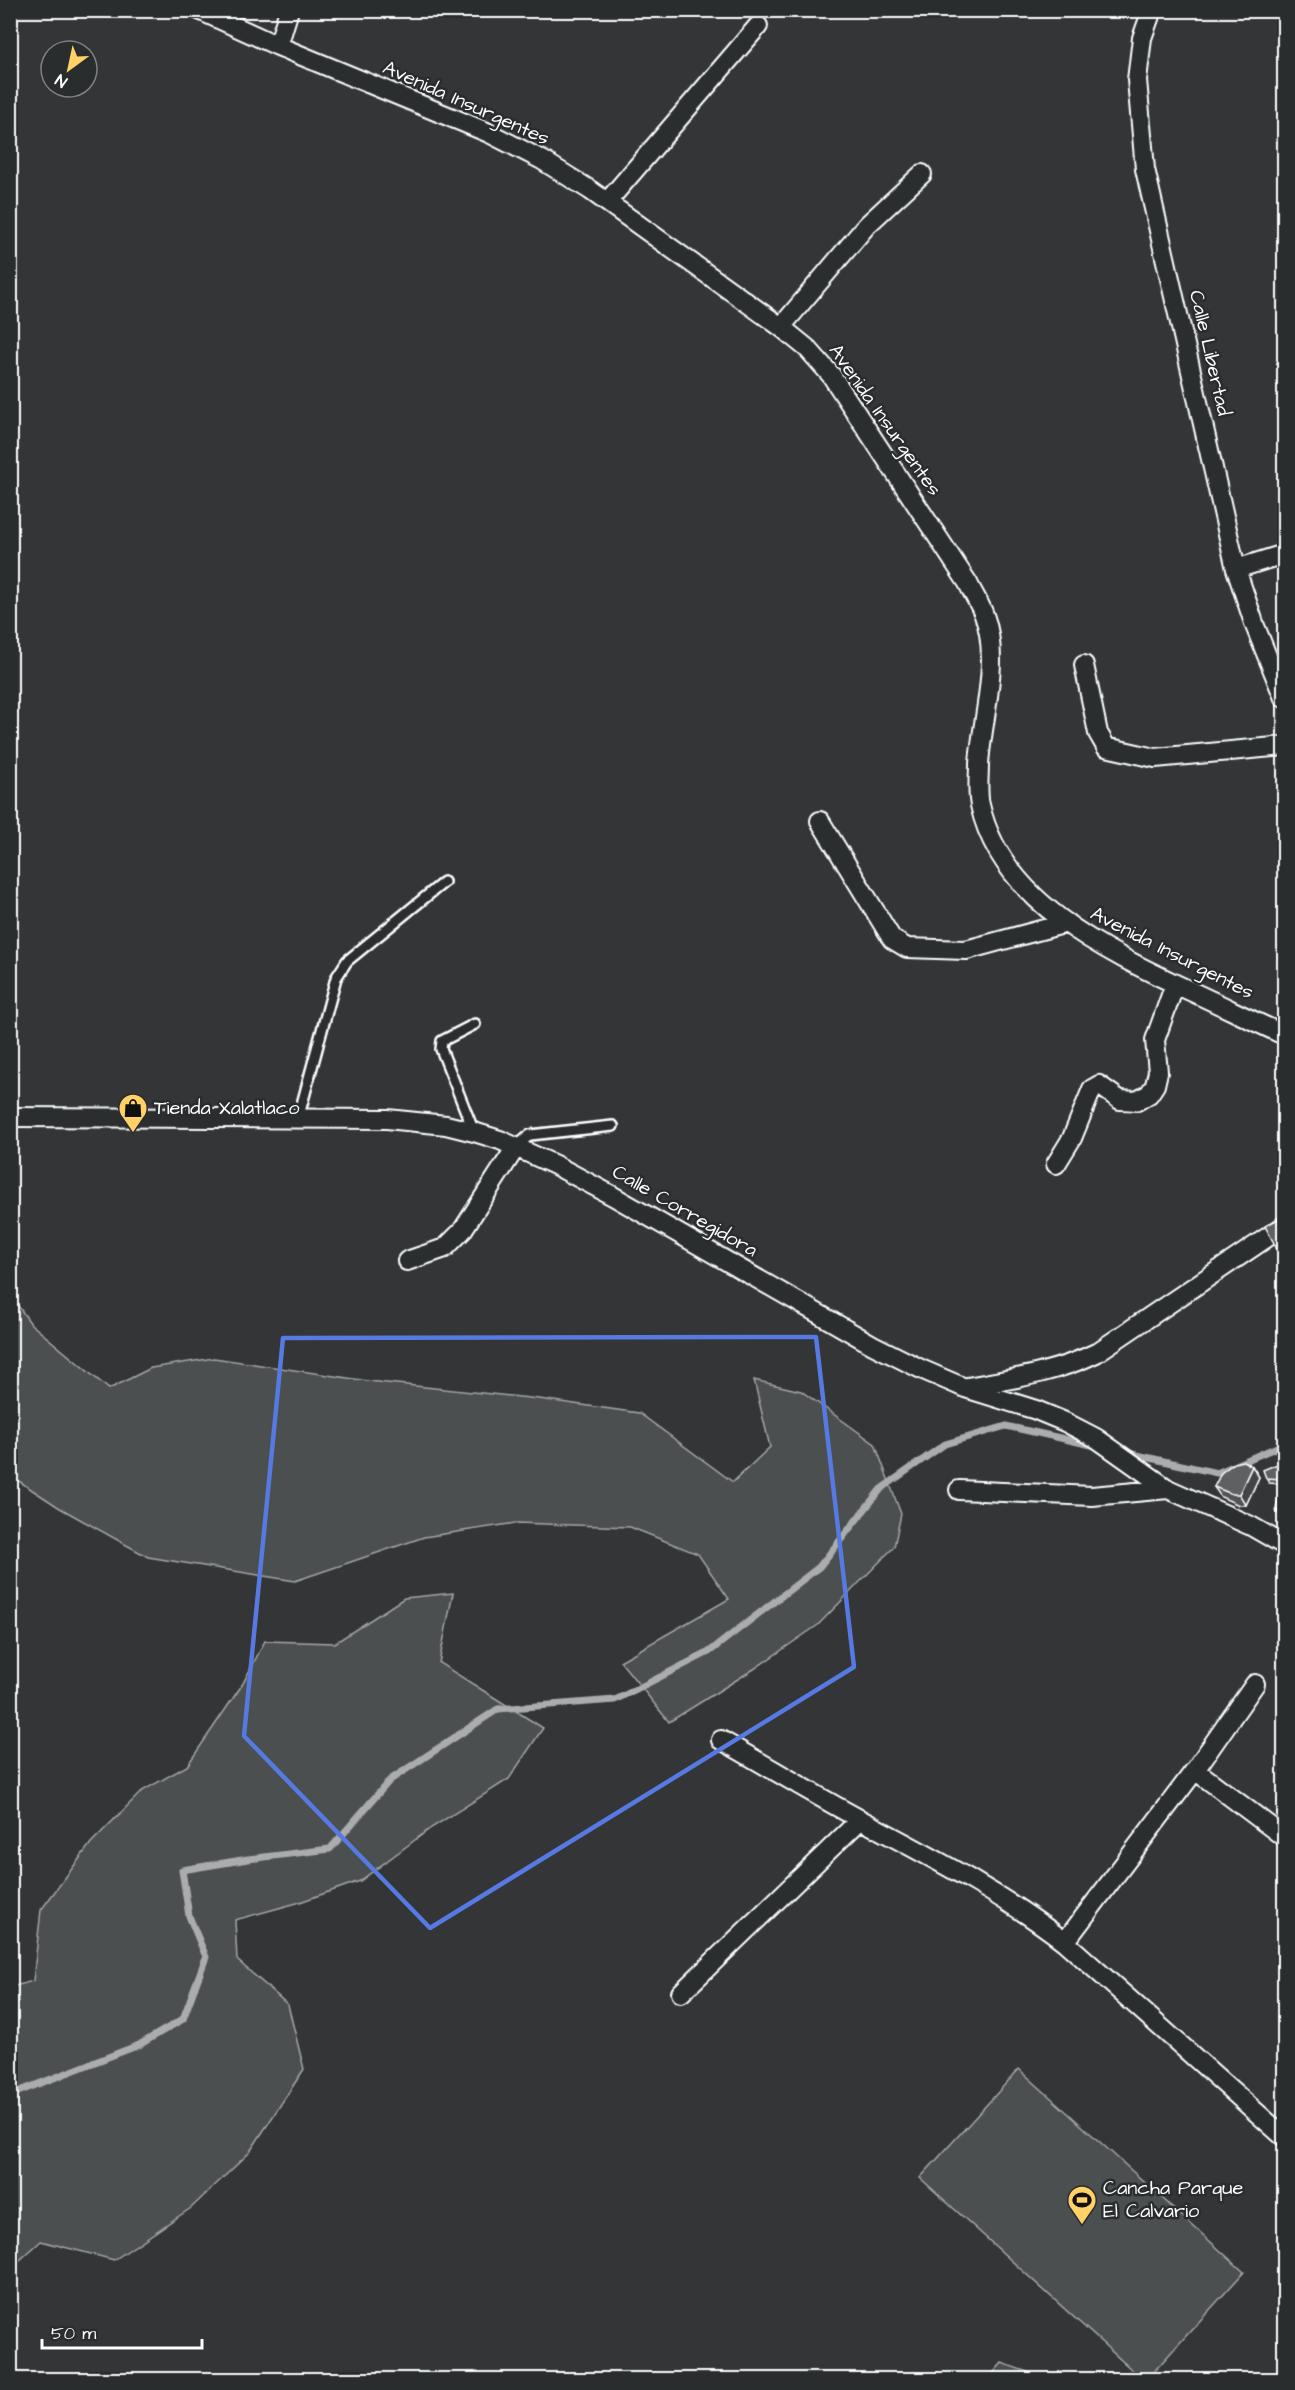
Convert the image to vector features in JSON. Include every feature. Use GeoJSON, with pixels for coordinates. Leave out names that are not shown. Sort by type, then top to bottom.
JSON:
{"type":"FeatureCollection","features":[{"type":"Feature","properties":{"kind":"street","name":"Avenida Insurgentes"},"geometry":{"type":"LineString","coordinates":[[199,10],[278,46],[489,133],[542,160],[608,202],[781,327],[807,349],[831,375],[968,583],[985,617],[990,647],[989,680],[979,764],[980,804],[992,840],[1016,877],[1055,915],[1094,941],[1175,984],[1284,1035]]}},
{"type":"Feature","properties":{"kind":"street"},"geometry":{"type":"LineString","coordinates":[[278,46],[289,10]]}},
{"type":"Feature","properties":{"kind":"street","name":"Calle Libertad"},"geometry":{"type":"LineString","coordinates":[[1152,10],[1142,38],[1137,80],[1145,169],[1236,569],[1255,626],[1284,698]]}},
{"type":"Feature","properties":{"kind":"street"},"geometry":{"type":"LineString","coordinates":[[608,202],[758,26]]}},
{"type":"Feature","properties":{"kind":"street"},"geometry":{"type":"LineString","coordinates":[[781,327],[867,225],[922,174]]}},
{"type":"Feature","properties":{"kind":"street"},"geometry":{"type":"LineString","coordinates":[[1236,569],[1284,554]]}},
{"type":"Feature","properties":{"kind":"street"},"geometry":{"type":"LineString","coordinates":[[1084,665],[1098,733],[1106,747],[1155,758],[1284,746]]}},
{"type":"Feature","properties":{"kind":"street"},"geometry":{"type":"LineString","coordinates":[[820,821],[892,939],[907,948],[966,950],[1067,923]]}},
{"type":"Feature","properties":{"kind":"street"},"geometry":{"type":"LineString","coordinates":[[1056,1164],[1072,1138],[1092,1089],[1099,1085],[1120,1100],[1137,1101],[1149,1094],[1155,1085],[1158,1072],[1155,1040],[1175,984]]}},
{"type":"Feature","properties":{"kind":"street","name":"Calle Corregidora"},"geometry":{"type":"LineString","coordinates":[[10,1116],[387,1119],[446,1125],[474,1132],[516,1147],[614,1196],[873,1345],[921,1369],[965,1388],[1036,1410],[1096,1438],[1168,1489],[1251,1526],[1284,1545]]}},
{"type":"Feature","properties":{"kind":"street"},"geometry":{"type":"LineString","coordinates":[[406,1262],[445,1248],[462,1231],[516,1147]]}},
{"type":"Feature","properties":{"kind":"street"},"geometry":{"type":"LineString","coordinates":[[965,1388],[1045,1373],[1072,1365],[1096,1353],[1284,1226]]}},
{"type":"Feature","properties":{"kind":"street"},"geometry":{"type":"LineString","coordinates":[[959,1490],[1092,1496],[1168,1489]]}},
{"type":"Feature","properties":{"kind":"street"},"geometry":{"type":"LineString","coordinates":[[1065,1942],[1195,1770],[1255,1684]]}},
{"type":"Feature","properties":{"kind":"street"},"geometry":{"type":"LineString","coordinates":[[722,1740],[861,1820],[999,1895],[1065,1942],[1284,2137]]}},
{"type":"Feature","properties":{"kind":"street"},"geometry":{"type":"LineString","coordinates":[[1195,1770],[1284,1837]]}},
{"type":"Feature","properties":{"kind":"street"},"geometry":{"type":"LineString","coordinates":[[681,1993],[861,1820]]}},
{"type":"Feature","properties":{"kind":"lane"},"geometry":{"type":"LineString","coordinates":[[298,1119],[336,978],[348,961],[444,882]]}},
{"type":"Feature","properties":{"kind":"lane"},"geometry":{"type":"LineString","coordinates":[[474,1132],[441,1049],[442,1041],[475,1024]]}},
{"type":"Feature","properties":{"kind":"lane"},"geometry":{"type":"LineString","coordinates":[[516,1147],[530,1135],[613,1126]]}},
{"type":"Feature","properties":{"kind":"highlighted area"},"geometry":{"type":"Polygon","coordinates":[[[816,1337],[854,1667],[430,1928],[244,1736],[283,1338],[816,1337]]]}},
{"type":"Feature","properties":{"kind":"shaded area"},"geometry":{"type":"Polygon","coordinates":[[[11,1296],[31,1324],[109,1389],[151,1368],[214,1358],[368,1381],[539,1399],[639,1413],[733,1482],[770,1447],[754,1380],[801,1391],[875,1444],[901,1514],[894,1547],[818,1625],[754,1669],[669,1722],[620,1661],[729,1599],[698,1554],[630,1527],[516,1523],[424,1537],[295,1581],[148,1557],[60,1508],[11,1476],[11,1296]]]}},
{"type":"Feature","properties":{"kind":"shaded area"},"geometry":{"type":"Polygon","coordinates":[[[453,1593],[439,1663],[543,1728],[509,1779],[431,1828],[360,1881],[297,1903],[235,1920],[237,1960],[288,2005],[304,2069],[249,2153],[191,2208],[114,2260],[41,2241],[11,2268],[11,1987],[33,1981],[41,1910],[91,1843],[142,1791],[187,1766],[242,1685],[265,1641],[335,1643],[404,1598],[453,1593]]]}},
{"type":"Feature","properties":{"kind":"shaded area","name":"Cancha Parque El Calvario"},"geometry":{"type":"Polygon","coordinates":[[[1019,2069],[1244,2272],[1147,2379],[1142,2379],[920,2178],[1019,2069]]]}},
{"type":"Feature","properties":{"kind":"shaded area"},"geometry":{"type":"Polygon","coordinates":[[[1002,2363],[1047,2379],[988,2379],[1002,2363]]]}},
{"type":"Feature","properties":{"kind":"building"},"geometry":{"type":"Polygon","coordinates":[[[1284,1216],[1284,1250],[1279,1253],[1265,1226],[1284,1216]]]}},
{"type":"Feature","properties":{"kind":"building"},"geometry":{"type":"Polygon","coordinates":[[[1284,1453],[1284,1464],[1279,1455],[1284,1453]]]}},
{"type":"Feature","properties":{"kind":"building"},"geometry":{"type":"Polygon","coordinates":[[[1243,1461],[1252,1466],[1239,1494],[1232,1494],[1214,1487],[1221,1473],[1234,1463],[1243,1461]]]}},
{"type":"Feature","properties":{"kind":"building"},"geometry":{"type":"Polygon","coordinates":[[[1282,1462],[1284,1494],[1281,1493],[1282,1479],[1266,1478],[1263,1470],[1282,1462]]]}},
{"type":"Feature","properties":{"kind":"building"},"geometry":{"type":"Polygon","coordinates":[[[1278,1499],[1284,1500],[1284,1512],[1276,1510],[1278,1499]]]}},
{"type":"Feature","properties":{"kind":"waterway"},"geometry":{"type":"LineString","coordinates":[[10,2095],[139,2045],[183,2019],[206,1957],[189,1916],[182,1870],[330,1849],[390,1780],[498,1709],[615,1700],[709,1652],[819,1567],[881,1489],[945,1444],[1006,1426],[1096,1446]]}},
{"type":"Feature","properties":{"kind":"waterway"},"geometry":{"type":"LineString","coordinates":[[1128,1453],[1217,1473],[1284,1444]]}},
{"type":"Feature","properties":{"kind":"place","name":"Tienda Xalatlaco"},"geometry":{"type":"Point","coordinates":[133,1134]}},
{"type":"Feature","properties":{"kind":"place","name":"Cancha Parque El Calvario"},"geometry":{"type":"Point","coordinates":[1082,2226]}}]}
